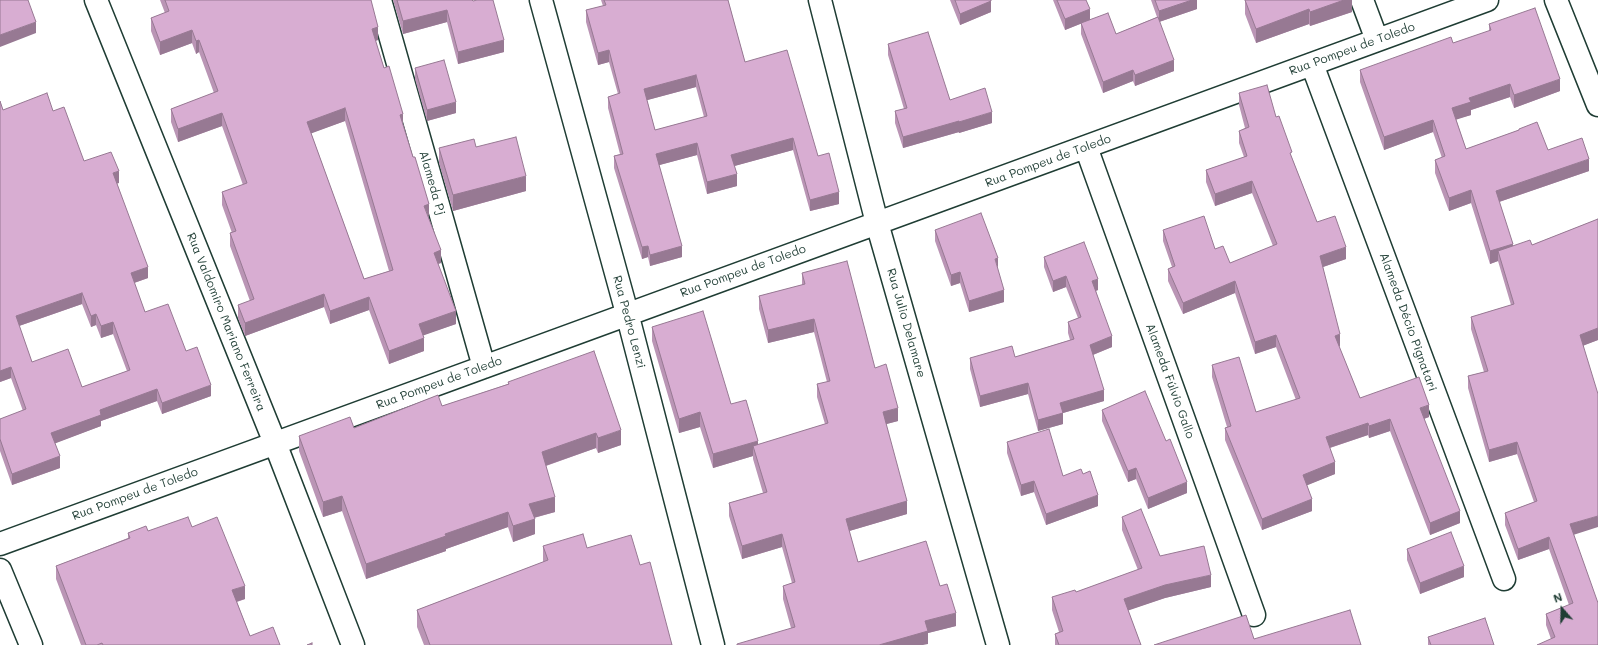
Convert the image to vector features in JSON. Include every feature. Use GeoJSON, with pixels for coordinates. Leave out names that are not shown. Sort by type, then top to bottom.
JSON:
{"type":"FeatureCollection","features":[{"type":"Feature","properties":{"kind":"street","name":"Rua Valdomiro Mariano Ferreira"},"geometry":{"type":"LineString","coordinates":[[96,0],[275,443],[353,645]]}},
{"type":"Feature","properties":{"kind":"street","name":"Alameda Pj"},"geometry":{"type":"LineString","coordinates":[[380,0],[484,367]]}},
{"type":"Feature","properties":{"kind":"street","name":"Rua Pedro Lenzi"},"geometry":{"type":"LineString","coordinates":[[541,0],[626,313],[713,645]]}},
{"type":"Feature","properties":{"kind":"street","name":"Rua Julio Delamare"},"geometry":{"type":"LineString","coordinates":[[820,0],[877,223],[998,645]]}},
{"type":"Feature","properties":{"kind":"street"},"geometry":{"type":"LineString","coordinates":[[1362,0],[1377,40]]}},
{"type":"Feature","properties":{"kind":"street","name":"Rua Pompeu de Toledo"},"geometry":{"type":"LineString","coordinates":[[0,544],[484,367],[626,313],[1487,0]]}},
{"type":"Feature","properties":{"kind":"street"},"geometry":{"type":"LineString","coordinates":[[1556,0],[1598,105]]}},
{"type":"Feature","properties":{"kind":"street","name":"Alameda Décio Pignatari"},"geometry":{"type":"LineString","coordinates":[[1312,64],[1504,579]]}},
{"type":"Feature","properties":{"kind":"street","name":"Alameda Fúlvio Gallo"},"geometry":{"type":"LineString","coordinates":[[1086,147],[1254,615]]}},
{"type":"Feature","properties":{"kind":"street"},"geometry":{"type":"LineString","coordinates":[[0,570],[31,645]]}},
{"type":"Feature","properties":{"kind":"building"},"geometry":{"type":"Polygon","coordinates":[[[0,0],[28,0],[36,22],[0,35],[0,0]]]}},
{"type":"Feature","properties":{"kind":"building"},"geometry":{"type":"Polygon","coordinates":[[[165,0],[371,0],[378,27],[372,29],[384,68],[389,66],[403,114],[400,115],[413,157],[415,157],[429,204],[424,206],[441,250],[434,253],[456,311],[419,324],[424,338],[389,351],[369,297],[330,311],[324,294],[245,323],[238,305],[254,299],[230,233],[236,231],[222,192],[247,183],[222,113],[178,129],[171,109],[218,91],[199,40],[196,41],[192,30],[160,42],[151,18],[169,11],[165,0]],[[345,108],[307,122],[364,279],[393,270],[345,108]]]}},
{"type":"Feature","properties":{"kind":"building"},"geometry":{"type":"Polygon","coordinates":[[[397,0],[493,0],[504,40],[458,52],[447,10],[403,21],[397,0]]]}},
{"type":"Feature","properties":{"kind":"building"},"geometry":{"type":"Polygon","coordinates":[[[604,0],[728,0],[745,62],[787,50],[818,156],[829,153],[839,192],[810,200],[793,138],[731,155],[737,174],[707,182],[697,143],[656,154],[682,246],[650,255],[648,246],[642,247],[614,156],[623,154],[608,97],[620,93],[609,50],[598,53],[586,10],[606,5],[604,0]],[[696,75],[644,89],[655,130],[707,116],[696,75]]]}},
{"type":"Feature","properties":{"kind":"building"},"geometry":{"type":"Polygon","coordinates":[[[955,0],[991,0],[991,1],[960,14],[955,0]]]}},
{"type":"Feature","properties":{"kind":"building"},"geometry":{"type":"Polygon","coordinates":[[[1057,0],[1086,0],[1090,9],[1065,19],[1057,0]]]}},
{"type":"Feature","properties":{"kind":"building"},"geometry":{"type":"Polygon","coordinates":[[[1155,0],[1192,0],[1159,11],[1155,0]]]}},
{"type":"Feature","properties":{"kind":"building"},"geometry":{"type":"Polygon","coordinates":[[[1245,0],[1344,0],[1310,12],[1309,9],[1256,29],[1245,0]]]}},
{"type":"Feature","properties":{"kind":"building"},"geometry":{"type":"Polygon","coordinates":[[[1535,8],[1560,79],[1514,95],[1510,84],[1469,98],[1471,102],[1452,108],[1466,149],[1537,122],[1548,150],[1582,138],[1589,159],[1496,191],[1513,244],[1490,251],[1471,190],[1449,198],[1435,160],[1445,156],[1433,120],[1384,137],[1360,70],[1451,37],[1453,43],[1491,30],[1489,24],[1535,8]]]}},
{"type":"Feature","properties":{"kind":"building"},"geometry":{"type":"Polygon","coordinates":[[[1108,13],[1116,34],[1158,17],[1174,60],[1135,75],[1133,70],[1103,82],[1081,23],[1108,13]]]}},
{"type":"Feature","properties":{"kind":"building"},"geometry":{"type":"Polygon","coordinates":[[[928,32],[950,100],[985,88],[992,112],[903,137],[895,111],[907,108],[888,44],[928,32]]]}},
{"type":"Feature","properties":{"kind":"building"},"geometry":{"type":"Polygon","coordinates":[[[444,60],[456,102],[427,110],[415,68],[444,60]]]}},
{"type":"Feature","properties":{"kind":"building"},"geometry":{"type":"Polygon","coordinates":[[[1267,85],[1276,117],[1279,116],[1292,152],[1290,153],[1317,222],[1335,216],[1346,247],[1320,256],[1340,334],[1335,336],[1360,398],[1419,377],[1429,405],[1420,408],[1460,511],[1430,523],[1390,419],[1369,426],[1368,423],[1326,437],[1335,462],[1303,475],[1312,499],[1262,519],[1225,428],[1231,426],[1212,365],[1239,357],[1256,412],[1300,398],[1276,335],[1255,342],[1235,281],[1183,303],[1168,269],[1175,266],[1163,230],[1204,216],[1215,249],[1223,246],[1230,263],[1277,244],[1252,181],[1215,194],[1206,170],[1247,156],[1239,131],[1249,127],[1239,93],[1267,85]]]}},
{"type":"Feature","properties":{"kind":"building"},"geometry":{"type":"Polygon","coordinates":[[[47,93],[53,111],[64,107],[84,161],[111,152],[119,171],[113,173],[148,267],[131,273],[145,312],[168,304],[186,351],[197,347],[211,385],[162,403],[157,389],[100,410],[101,415],[51,433],[60,456],[12,474],[0,439],[0,419],[26,409],[11,367],[0,371],[0,101],[3,110],[47,93]],[[82,293],[16,316],[32,362],[68,349],[82,387],[130,370],[113,322],[101,326],[96,314],[91,316],[82,293]]]}},
{"type":"Feature","properties":{"kind":"building"},"geometry":{"type":"Polygon","coordinates":[[[516,137],[526,176],[453,195],[439,148],[474,139],[476,147],[516,137]]]}},
{"type":"Feature","properties":{"kind":"building"},"geometry":{"type":"Polygon","coordinates":[[[981,213],[998,258],[995,259],[1004,290],[969,301],[960,272],[951,275],[935,230],[981,213]]]}},
{"type":"Feature","properties":{"kind":"building"},"geometry":{"type":"Polygon","coordinates":[[[1598,219],[1598,328],[1580,335],[1598,394],[1598,516],[1570,524],[1598,603],[1598,645],[1537,645],[1555,637],[1546,614],[1573,603],[1549,537],[1518,549],[1505,513],[1537,501],[1517,442],[1489,450],[1468,376],[1488,371],[1471,317],[1514,304],[1498,251],[1530,240],[1532,245],[1598,219]]]}},
{"type":"Feature","properties":{"kind":"building"},"geometry":{"type":"Polygon","coordinates":[[[1084,242],[1098,279],[1092,281],[1112,336],[1090,345],[1104,390],[1060,403],[1063,413],[1038,420],[1028,383],[980,396],[970,358],[1012,346],[1015,357],[1074,339],[1068,322],[1081,317],[1066,276],[1053,281],[1044,257],[1084,242]]]}},
{"type":"Feature","properties":{"kind":"building"},"geometry":{"type":"Polygon","coordinates":[[[847,261],[875,368],[886,364],[898,408],[883,412],[907,501],[846,519],[858,562],[926,541],[940,586],[947,584],[956,613],[925,621],[928,631],[879,645],[737,645],[795,627],[783,586],[795,582],[782,534],[742,546],[729,503],[767,492],[753,446],[828,423],[817,384],[830,381],[814,319],[768,330],[759,296],[805,284],[802,273],[847,261]]]}},
{"type":"Feature","properties":{"kind":"building"},"geometry":{"type":"Polygon","coordinates":[[[703,311],[731,404],[746,400],[758,441],[713,454],[700,412],[679,419],[652,327],[703,311]]]}},
{"type":"Feature","properties":{"kind":"building"},"geometry":{"type":"Polygon","coordinates":[[[594,351],[621,430],[598,438],[596,433],[542,452],[555,497],[529,504],[535,519],[513,526],[508,512],[445,534],[446,536],[366,564],[342,496],[323,502],[299,436],[350,417],[354,428],[438,395],[442,406],[509,384],[508,382],[594,351]]]}},
{"type":"Feature","properties":{"kind":"building"},"geometry":{"type":"Polygon","coordinates":[[[1145,391],[1166,441],[1170,439],[1187,482],[1148,498],[1136,468],[1128,471],[1102,410],[1145,391]]]}},
{"type":"Feature","properties":{"kind":"building"},"geometry":{"type":"Polygon","coordinates":[[[1049,429],[1063,476],[1081,469],[1083,474],[1090,471],[1098,495],[1046,514],[1034,481],[1021,485],[1007,442],[1049,429]]]}},
{"type":"Feature","properties":{"kind":"building"},"geometry":{"type":"Polygon","coordinates":[[[1141,509],[1160,556],[1204,546],[1211,575],[1165,585],[1124,599],[1141,645],[1059,645],[1055,634],[1063,631],[1052,597],[1075,590],[1076,592],[1142,568],[1122,517],[1141,509]]]}},
{"type":"Feature","properties":{"kind":"building"},"geometry":{"type":"Polygon","coordinates":[[[188,517],[192,527],[217,517],[245,586],[232,590],[250,636],[273,627],[280,645],[103,645],[102,643],[97,645],[86,645],[56,566],[130,538],[128,533],[146,526],[148,531],[188,517]]]}},
{"type":"Feature","properties":{"kind":"building"},"geometry":{"type":"Polygon","coordinates":[[[1451,532],[1464,566],[1420,583],[1407,549],[1451,532]]]}},
{"type":"Feature","properties":{"kind":"building"},"geometry":{"type":"Polygon","coordinates":[[[583,534],[587,548],[631,535],[640,565],[650,562],[672,645],[430,645],[417,610],[548,560],[543,546],[583,534]]]}},
{"type":"Feature","properties":{"kind":"building"},"geometry":{"type":"Polygon","coordinates":[[[1350,610],[1361,645],[1154,645],[1246,615],[1254,639],[1350,610]]]}},
{"type":"Feature","properties":{"kind":"building"},"geometry":{"type":"Polygon","coordinates":[[[1485,618],[1494,645],[1431,645],[1428,637],[1485,618]]]}}]}
